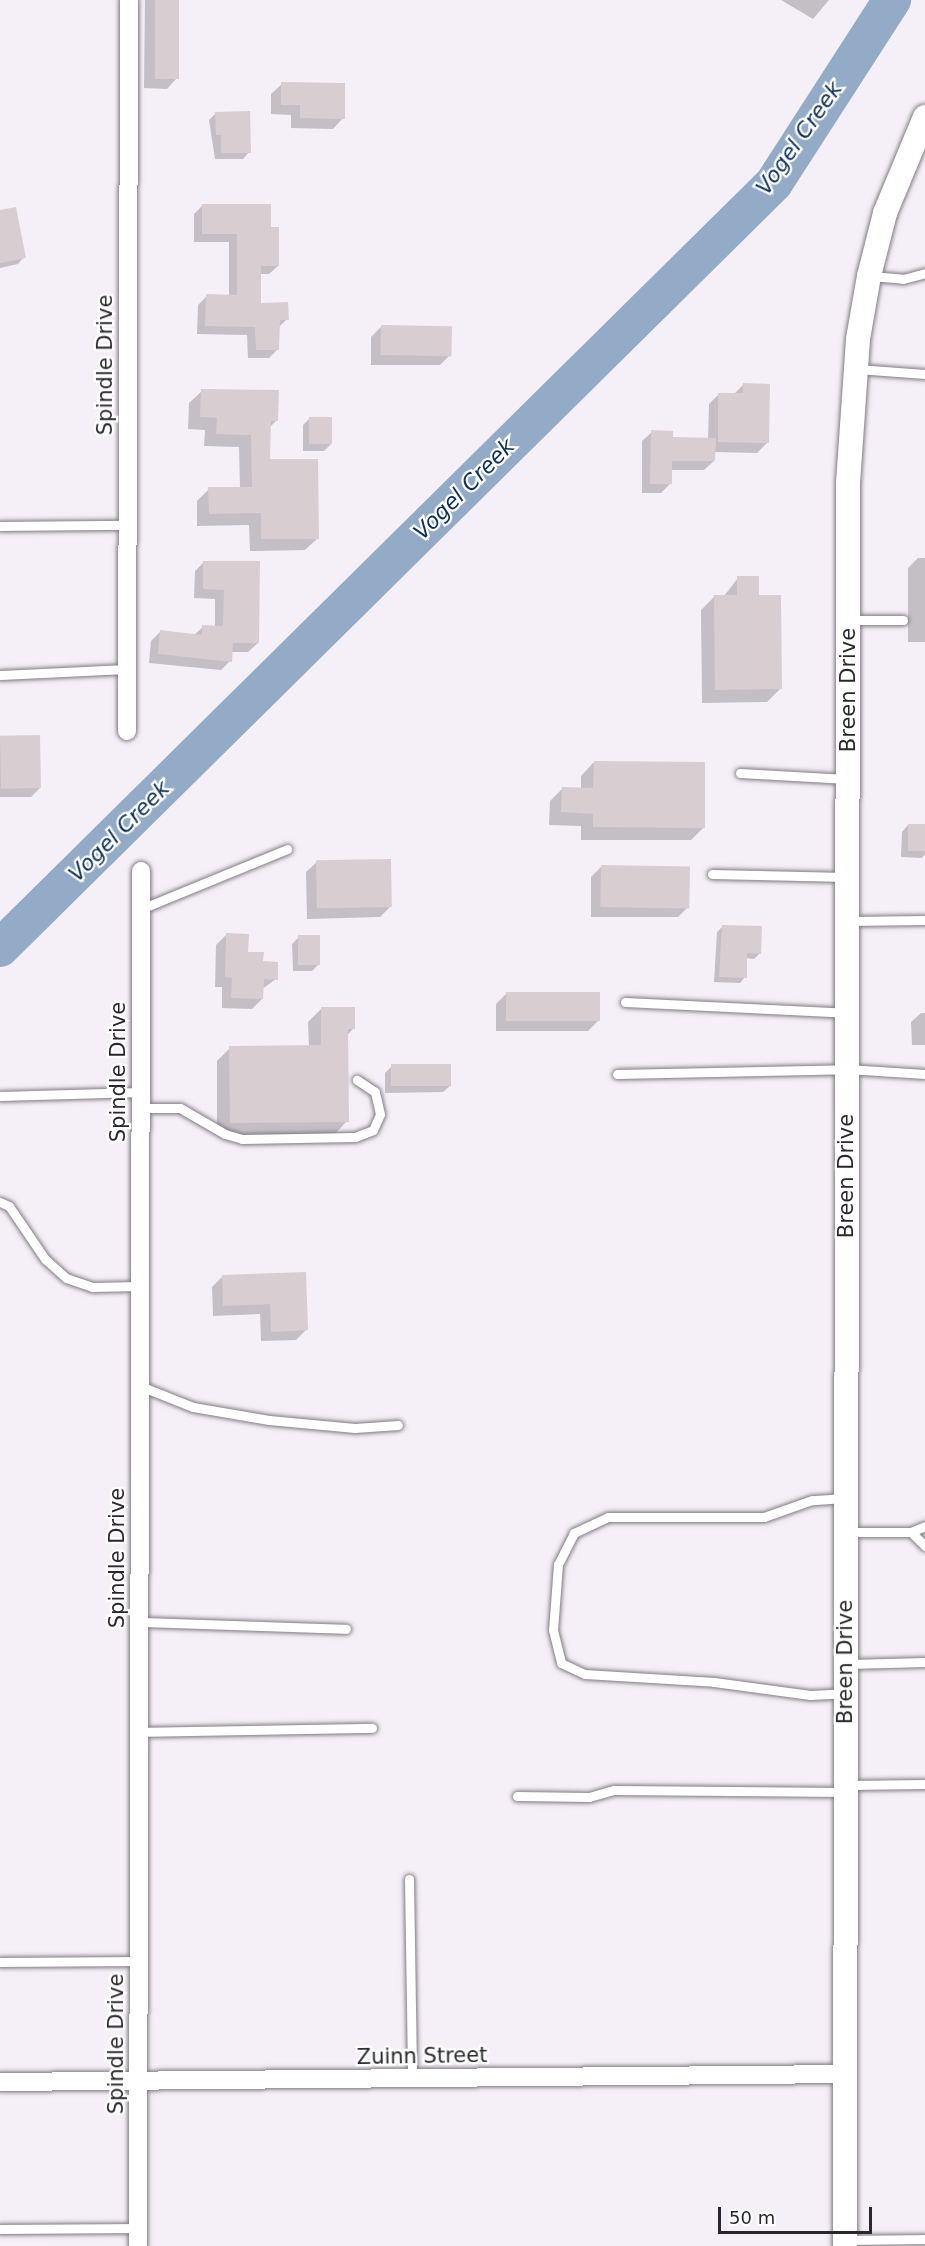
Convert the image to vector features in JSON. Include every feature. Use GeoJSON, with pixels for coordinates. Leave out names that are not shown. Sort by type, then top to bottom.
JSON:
{"type":"FeatureCollection","features":[{"type":"Feature","properties":{"kind":"street","name":"Spindle Drive"},"geometry":{"type":"LineString","coordinates":[[127,731],[129,0]]}},
{"type":"Feature","properties":{"kind":"street","name":"Breen Drive"},"geometry":{"type":"LineString","coordinates":[[845,2243],[848,483],[855,369],[869,276],[885,213],[925,117]]}},
{"type":"Feature","properties":{"kind":"street","name":"Spindle Drive"},"geometry":{"type":"LineString","coordinates":[[138,2237],[141,870]]}},
{"type":"Feature","properties":{"kind":"street","name":"Zuinn Street"},"geometry":{"type":"LineString","coordinates":[[0,2082],[845,2074]]}},
{"type":"Feature","properties":{"kind":"lane"},"geometry":{"type":"LineString","coordinates":[[869,276],[903,279],[925,273]]}},
{"type":"Feature","properties":{"kind":"lane"},"geometry":{"type":"LineString","coordinates":[[855,369],[925,374]]}},
{"type":"Feature","properties":{"kind":"lane"},"geometry":{"type":"LineString","coordinates":[[0,526],[128,525]]}},
{"type":"Feature","properties":{"kind":"lane"},"geometry":{"type":"LineString","coordinates":[[848,620],[903,620]]}},
{"type":"Feature","properties":{"kind":"lane"},"geometry":{"type":"LineString","coordinates":[[0,675],[127,669]]}},
{"type":"Feature","properties":{"kind":"lane"},"geometry":{"type":"LineString","coordinates":[[740,773],[847,779]]}},
{"type":"Feature","properties":{"kind":"lane"},"geometry":{"type":"LineString","coordinates":[[141,909],[287,849]]}},
{"type":"Feature","properties":{"kind":"lane"},"geometry":{"type":"LineString","coordinates":[[712,874],[847,877]]}},
{"type":"Feature","properties":{"kind":"lane"},"geometry":{"type":"LineString","coordinates":[[847,921],[925,920]]}},
{"type":"Feature","properties":{"kind":"lane"},"geometry":{"type":"LineString","coordinates":[[625,1002],[847,1013]]}},
{"type":"Feature","properties":{"kind":"lane"},"geometry":{"type":"LineString","coordinates":[[617,1074],[847,1069],[925,1074]]}},
{"type":"Feature","properties":{"kind":"lane"},"geometry":{"type":"LineString","coordinates":[[0,1096],[141,1100],[180,1108],[225,1134],[242,1139],[370,1137],[379,1122],[379,1102],[368,1085],[357,1080]]}},
{"type":"Feature","properties":{"kind":"lane"},"geometry":{"type":"LineString","coordinates":[[0,1202],[9,1206],[45,1259],[66,1278],[92,1287],[140,1286]]}},
{"type":"Feature","properties":{"kind":"lane"},"geometry":{"type":"LineString","coordinates":[[140,1386],[193,1407],[269,1420],[355,1428],[398,1425]]}},
{"type":"Feature","properties":{"kind":"lane"},"geometry":{"type":"LineString","coordinates":[[845,1693],[810,1695],[714,1682],[585,1674],[561,1663],[553,1630],[558,1564],[574,1533],[608,1517],[764,1517],[812,1500],[846,1497]]}},
{"type":"Feature","properties":{"kind":"lane"},"geometry":{"type":"LineString","coordinates":[[846,1532],[911,1532],[925,1526]]}},
{"type":"Feature","properties":{"kind":"lane"},"geometry":{"type":"LineString","coordinates":[[911,1532],[925,1546]]}},
{"type":"Feature","properties":{"kind":"lane"},"geometry":{"type":"LineString","coordinates":[[140,1622],[346,1629]]}},
{"type":"Feature","properties":{"kind":"lane"},"geometry":{"type":"LineString","coordinates":[[845,1664],[925,1662]]}},
{"type":"Feature","properties":{"kind":"lane"},"geometry":{"type":"LineString","coordinates":[[139,1732],[372,1728]]}},
{"type":"Feature","properties":{"kind":"lane"},"geometry":{"type":"LineString","coordinates":[[517,1796],[589,1797],[614,1790],[845,1789],[925,1784]]}},
{"type":"Feature","properties":{"kind":"lane"},"geometry":{"type":"LineString","coordinates":[[409,1879],[412,2078]]}},
{"type":"Feature","properties":{"kind":"lane"},"geometry":{"type":"LineString","coordinates":[[0,1962],[139,1961]]}},
{"type":"Feature","properties":{"kind":"lane"},"geometry":{"type":"LineString","coordinates":[[0,2229],[138,2237]]}},
{"type":"Feature","properties":{"kind":"lane"},"geometry":{"type":"LineString","coordinates":[[845,2243],[925,2239]]}},
{"type":"Feature","properties":{"kind":"building"},"geometry":{"type":"Polygon","coordinates":[[[155,0],[179,0],[179,79],[155,79],[155,0]]]}},
{"type":"Feature","properties":{"kind":"building"},"geometry":{"type":"Polygon","coordinates":[[[281,82],[345,83],[345,119],[300,118],[300,105],[281,105],[281,82]]]}},
{"type":"Feature","properties":{"kind":"building"},"geometry":{"type":"Polygon","coordinates":[[[250,111],[251,153],[221,153],[221,135],[216,135],[215,112],[250,111]]]}},
{"type":"Feature","properties":{"kind":"building"},"geometry":{"type":"Polygon","coordinates":[[[202,204],[271,204],[271,227],[279,227],[279,266],[261,266],[261,303],[288,302],[289,320],[280,320],[279,350],[256,350],[255,327],[205,326],[206,294],[237,295],[237,234],[202,234],[202,204]]]}},
{"type":"Feature","properties":{"kind":"building"},"geometry":{"type":"Polygon","coordinates":[[[16,207],[26,258],[0,263],[0,210],[16,207]]]}},
{"type":"Feature","properties":{"kind":"building"},"geometry":{"type":"Polygon","coordinates":[[[381,325],[452,326],[451,356],[380,355],[381,325]]]}},
{"type":"Feature","properties":{"kind":"building"},"geometry":{"type":"Polygon","coordinates":[[[743,383],[770,384],[769,443],[718,442],[718,393],[743,393],[743,383]]]}},
{"type":"Feature","properties":{"kind":"building"},"geometry":{"type":"Polygon","coordinates":[[[201,389],[279,390],[278,421],[271,421],[270,459],[318,459],[319,539],[261,539],[261,513],[209,514],[208,487],[252,487],[251,435],[216,434],[217,418],[200,417],[201,389]]]}},
{"type":"Feature","properties":{"kind":"building"},"geometry":{"type":"Polygon","coordinates":[[[309,417],[332,417],[332,444],[309,444],[309,417]]]}},
{"type":"Feature","properties":{"kind":"building"},"geometry":{"type":"Polygon","coordinates":[[[651,430],[673,431],[673,437],[716,438],[715,461],[672,461],[672,484],[650,484],[651,430]]]}},
{"type":"Feature","properties":{"kind":"building"},"geometry":{"type":"Polygon","coordinates":[[[203,561],[260,561],[259,643],[233,643],[232,662],[158,654],[160,630],[202,635],[202,625],[223,626],[224,590],[203,589],[203,561]]]}},
{"type":"Feature","properties":{"kind":"building"},"geometry":{"type":"Polygon","coordinates":[[[737,576],[759,576],[759,595],[781,595],[782,689],[715,690],[714,595],[737,595],[737,576]]]}},
{"type":"Feature","properties":{"kind":"building"},"geometry":{"type":"Polygon","coordinates":[[[40,735],[41,788],[1,789],[0,736],[40,735]]]}},
{"type":"Feature","properties":{"kind":"building"},"geometry":{"type":"Polygon","coordinates":[[[594,761],[705,762],[705,828],[593,827],[593,814],[561,812],[562,787],[593,788],[594,761]]]}},
{"type":"Feature","properties":{"kind":"building"},"geometry":{"type":"Polygon","coordinates":[[[908,824],[925,824],[925,851],[908,851],[908,824]]]}},
{"type":"Feature","properties":{"kind":"building"},"geometry":{"type":"Polygon","coordinates":[[[391,859],[392,907],[317,908],[316,860],[391,859]]]}},
{"type":"Feature","properties":{"kind":"building"},"geometry":{"type":"Polygon","coordinates":[[[601,865],[690,867],[689,909],[600,907],[601,865]]]}},
{"type":"Feature","properties":{"kind":"building"},"geometry":{"type":"Polygon","coordinates":[[[722,925],[762,926],[761,954],[747,953],[747,978],[719,977],[722,925]]]}},
{"type":"Feature","properties":{"kind":"building"},"geometry":{"type":"Polygon","coordinates":[[[226,933],[249,934],[248,952],[264,952],[263,961],[278,962],[278,980],[264,979],[263,999],[231,998],[232,978],[225,977],[226,933]]]}},
{"type":"Feature","properties":{"kind":"building"},"geometry":{"type":"Polygon","coordinates":[[[298,935],[320,935],[320,965],[298,965],[298,935]]]}},
{"type":"Feature","properties":{"kind":"building"},"geometry":{"type":"Polygon","coordinates":[[[506,992],[600,992],[600,1021],[506,1021],[506,992]]]}},
{"type":"Feature","properties":{"kind":"building"},"geometry":{"type":"Polygon","coordinates":[[[321,1007],[355,1007],[355,1029],[348,1029],[349,1122],[230,1123],[229,1046],[321,1045],[321,1007]]]}},
{"type":"Feature","properties":{"kind":"building"},"geometry":{"type":"Polygon","coordinates":[[[391,1064],[451,1064],[451,1086],[391,1086],[391,1064]]]}},
{"type":"Feature","properties":{"kind":"building"},"geometry":{"type":"Polygon","coordinates":[[[306,1272],[308,1330],[271,1332],[270,1304],[223,1306],[222,1275],[306,1272]]]}},
{"type":"Feature","properties":{"kind":"waterway","name":"Vogel Creek"},"geometry":{"type":"LineString","coordinates":[[0,948],[774,183],[892,0]]}}]}
